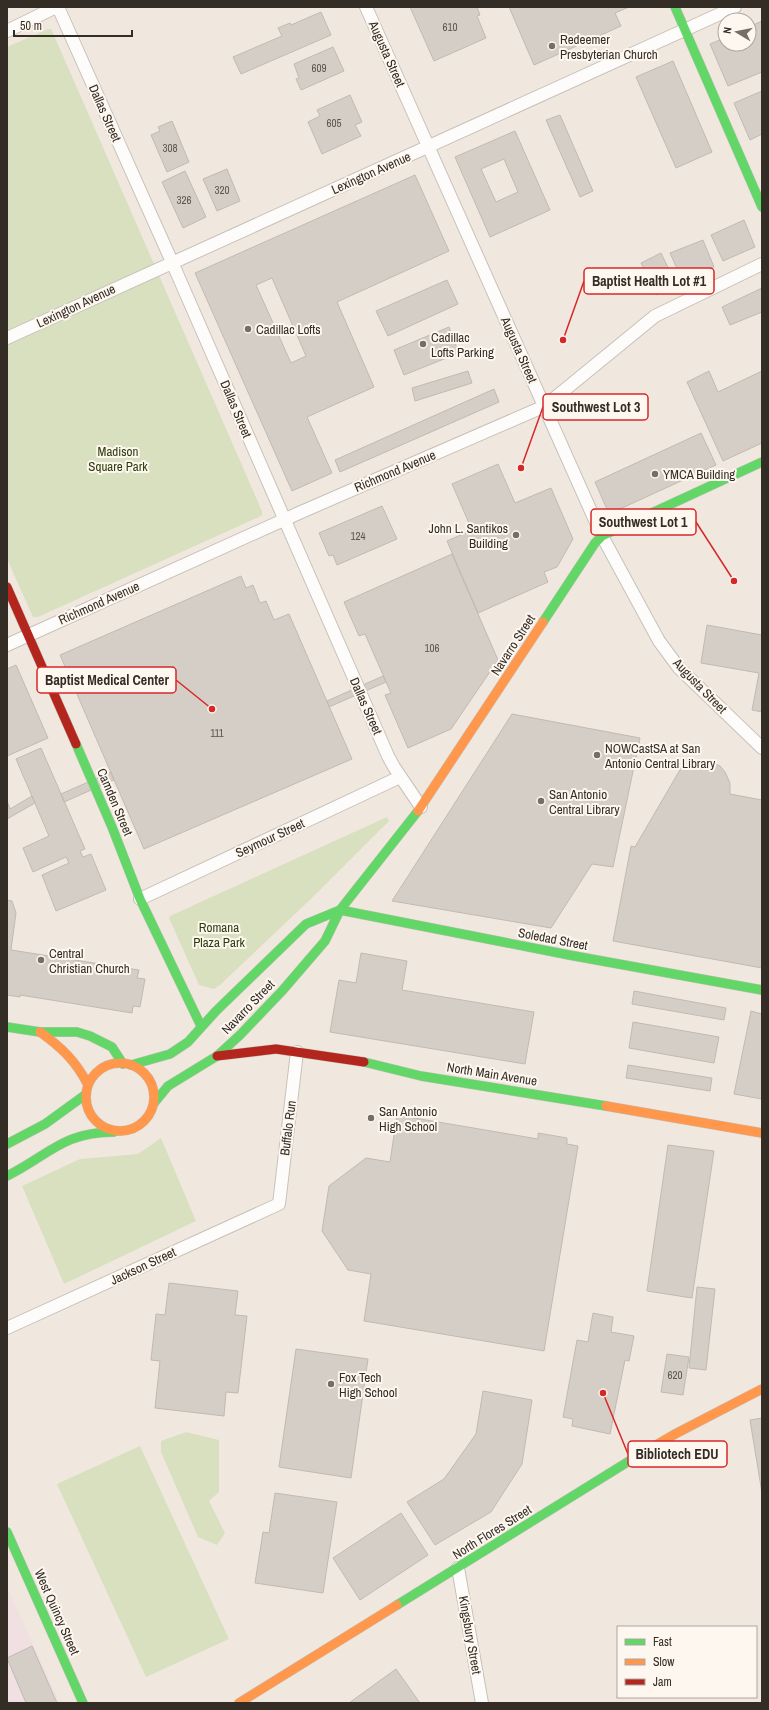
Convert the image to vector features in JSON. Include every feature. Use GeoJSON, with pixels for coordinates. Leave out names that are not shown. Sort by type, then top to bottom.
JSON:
{"type":"FeatureCollection","features":[{"type":"Feature","properties":{"kind":"main road"},"geometry":{"type":"LineString","coordinates":[[675,7],[762,207]]}},
{"type":"Feature","properties":{"kind":"main road","name":"Navarro Street"},"geometry":{"type":"LineString","coordinates":[[154,1103],[168,1086],[217,1056],[282,991],[325,941],[340,910],[421,807],[595,543],[602,536],[762,462]]}},
{"type":"Feature","properties":{"kind":"main road","name":"Camden Street"},"geometry":{"type":"LineString","coordinates":[[7,588],[112,827],[140,898],[201,1026]]}},
{"type":"Feature","properties":{"kind":"main road","name":"Navarro Street"},"geometry":{"type":"LineString","coordinates":[[127,1064],[170,1054],[188,1042],[201,1026],[306,924],[340,910]]}},
{"type":"Feature","properties":{"kind":"main road","name":"Soledad Street"},"geometry":{"type":"LineString","coordinates":[[340,910],[569,955],[762,990]]}},
{"type":"Feature","properties":{"kind":"main road"},"geometry":{"type":"LineString","coordinates":[[7,1026],[40,1032],[77,1032],[90,1036],[112,1047],[127,1064]]}},
{"type":"Feature","properties":{"kind":"main road"},"geometry":{"type":"LineString","coordinates":[[40,1032],[68,1052],[81,1069],[88,1085]]}},
{"type":"Feature","properties":{"kind":"main road","name":"North Main Avenue"},"geometry":{"type":"LineString","coordinates":[[217,1056],[276,1049],[354,1059],[421,1076],[573,1100],[762,1133]]}},
{"type":"Feature","properties":{"kind":"main road"},"geometry":{"type":"LineString","coordinates":[[7,1176],[22,1169],[68,1140],[97,1132],[117,1132],[125,1131],[140,1126],[151,1112],[154,1103],[154,1087],[141,1069],[127,1064],[106,1067],[93,1078],[88,1085],[85,1095],[86,1103],[93,1118],[106,1128],[117,1132]]}},
{"type":"Feature","properties":{"kind":"main road"},"geometry":{"type":"LineString","coordinates":[[7,1144],[45,1124],[85,1095]]}},
{"type":"Feature","properties":{"kind":"main road","name":"North Flores Street"},"geometry":{"type":"LineString","coordinates":[[239,1703],[634,1458],[687,1427],[762,1389]]}},
{"type":"Feature","properties":{"kind":"main road","name":"West Quincy Street"},"geometry":{"type":"LineString","coordinates":[[7,1532],[84,1703]]}},
{"type":"Feature","properties":{"kind":"street"},"geometry":{"type":"LineString","coordinates":[[7,31],[57,7]]}},
{"type":"Feature","properties":{"kind":"street","name":"Dallas Street"},"geometry":{"type":"LineString","coordinates":[[57,7],[172,262],[283,520],[388,756],[400,777],[421,807]]}},
{"type":"Feature","properties":{"kind":"street","name":"Augusta Street"},"geometry":{"type":"LineString","coordinates":[[366,7],[602,536],[659,641],[679,668],[762,748]]}},
{"type":"Feature","properties":{"kind":"street","name":"Lexington Avenue"},"geometry":{"type":"LineString","coordinates":[[7,338],[735,7]]}},
{"type":"Feature","properties":{"kind":"street","name":"Richmond Avenue"},"geometry":{"type":"LineString","coordinates":[[7,645],[283,520],[545,406],[655,316],[762,264]]}},
{"type":"Feature","properties":{"kind":"street","name":"Seymour Street"},"geometry":{"type":"LineString","coordinates":[[140,898],[400,777]]}},
{"type":"Feature","properties":{"kind":"street","name":"Buffalo Run"},"geometry":{"type":"LineString","coordinates":[[279,1204],[297,1052]]}},
{"type":"Feature","properties":{"kind":"street","name":"Jackson Street"},"geometry":{"type":"LineString","coordinates":[[7,1328],[279,1204]]}},
{"type":"Feature","properties":{"kind":"street","name":"Kingsbury Street"},"geometry":{"type":"LineString","coordinates":[[458,1568],[482,1703]]}},
{"type":"Feature","properties":{"kind":"shaded area"},"geometry":{"type":"Polygon","coordinates":[[[7,1587],[60,1703],[7,1703],[7,1587]]]}},
{"type":"Feature","properties":{"kind":"green space","name":"Madison Square Park"},"geometry":{"type":"Polygon","coordinates":[[[51,29],[53,33],[262,511],[262,515],[38,617],[33,617],[7,559],[7,47],[51,29]]]}},
{"type":"Feature","properties":{"kind":"green space","name":"Romana Plaza Park"},"geometry":{"type":"Polygon","coordinates":[[[387,817],[389,821],[316,894],[220,985],[214,989],[199,985],[169,918],[170,916],[387,817]]]}},
{"type":"Feature","properties":{"kind":"green space"},"geometry":{"type":"Polygon","coordinates":[[[161,1138],[196,1221],[64,1284],[22,1186],[80,1159],[138,1154],[161,1138]]]}},
{"type":"Feature","properties":{"kind":"green space"},"geometry":{"type":"Polygon","coordinates":[[[186,1432],[219,1440],[219,1492],[209,1501],[225,1533],[217,1545],[198,1537],[161,1452],[161,1441],[186,1432]]]}},
{"type":"Feature","properties":{"kind":"green space"},"geometry":{"type":"Polygon","coordinates":[[[140,1446],[229,1639],[146,1677],[57,1484],[140,1446]]]}},
{"type":"Feature","properties":{"kind":"building"},"geometry":{"type":"Polygon","coordinates":[[[410,7],[477,7],[480,15],[477,16],[486,38],[434,61],[410,7]]]}},
{"type":"Feature","properties":{"kind":"building","name":"Redeemer Presbyterian Church"},"geometry":{"type":"Polygon","coordinates":[[[509,7],[629,7],[615,13],[621,26],[534,65],[509,7]]]}},
{"type":"Feature","properties":{"kind":"building"},"geometry":{"type":"Polygon","coordinates":[[[321,12],[331,35],[241,74],[233,57],[282,36],[278,28],[290,23],[291,25],[321,12]]]}},
{"type":"Feature","properties":{"kind":"building"},"geometry":{"type":"Polygon","coordinates":[[[762,21],[762,72],[728,86],[710,44],[717,41],[717,52],[757,52],[757,23],[762,21]]]}},
{"type":"Feature","properties":{"kind":"building"},"geometry":{"type":"Polygon","coordinates":[[[333,47],[344,71],[301,90],[296,79],[299,78],[294,64],[333,47]]]}},
{"type":"Feature","properties":{"kind":"building"},"geometry":{"type":"Polygon","coordinates":[[[673,61],[712,152],[676,168],[636,77],[673,61]]]}},
{"type":"Feature","properties":{"kind":"building"},"geometry":{"type":"Polygon","coordinates":[[[762,91],[762,134],[750,140],[734,103],[762,91]]]}},
{"type":"Feature","properties":{"kind":"building"},"geometry":{"type":"Polygon","coordinates":[[[350,95],[362,122],[355,125],[361,136],[322,154],[308,122],[320,116],[317,110],[350,95]]]}},
{"type":"Feature","properties":{"kind":"building"},"geometry":{"type":"Polygon","coordinates":[[[560,115],[593,191],[580,197],[546,120],[560,115]]]}},
{"type":"Feature","properties":{"kind":"building"},"geometry":{"type":"Polygon","coordinates":[[[172,121],[189,162],[167,172],[151,135],[160,131],[158,127],[172,121]]]}},
{"type":"Feature","properties":{"kind":"building"},"geometry":{"type":"Polygon","coordinates":[[[515,131],[550,210],[490,237],[455,157],[515,131]],[[504,159],[481,169],[496,202],[518,192],[504,159]]]}},
{"type":"Feature","properties":{"kind":"building"},"geometry":{"type":"Polygon","coordinates":[[[227,169],[240,201],[217,211],[203,179],[227,169]]]}},
{"type":"Feature","properties":{"kind":"building"},"geometry":{"type":"Polygon","coordinates":[[[185,171],[206,217],[183,228],[162,182],[185,171]]]}},
{"type":"Feature","properties":{"kind":"building","name":"Cadillac Lofts"},"geometry":{"type":"Polygon","coordinates":[[[415,175],[449,251],[337,302],[374,387],[307,417],[332,473],[292,491],[195,273],[415,175]],[[272,278],[256,285],[291,363],[306,356],[272,278]]]}},
{"type":"Feature","properties":{"kind":"building"},"geometry":{"type":"Polygon","coordinates":[[[744,220],[755,247],[723,261],[711,235],[744,220]]]}},
{"type":"Feature","properties":{"kind":"building"},"geometry":{"type":"Polygon","coordinates":[[[703,240],[714,267],[682,280],[670,253],[703,240]]]}},
{"type":"Feature","properties":{"kind":"building"},"geometry":{"type":"Polygon","coordinates":[[[661,253],[674,280],[663,286],[665,291],[656,295],[641,263],[661,253]]]}},
{"type":"Feature","properties":{"kind":"building"},"geometry":{"type":"Polygon","coordinates":[[[447,280],[458,304],[388,336],[376,311],[447,280]]]}},
{"type":"Feature","properties":{"kind":"building"},"geometry":{"type":"Polygon","coordinates":[[[762,288],[762,312],[730,325],[722,307],[762,288]]]}},
{"type":"Feature","properties":{"kind":"building"},"geometry":{"type":"Polygon","coordinates":[[[449,327],[459,353],[404,375],[394,350],[449,327]]]}},
{"type":"Feature","properties":{"kind":"building"},"geometry":{"type":"Polygon","coordinates":[[[468,371],[472,383],[415,401],[412,388],[468,371]]]}},
{"type":"Feature","properties":{"kind":"building"},"geometry":{"type":"Polygon","coordinates":[[[709,371],[718,392],[762,371],[762,443],[723,461],[687,382],[709,371]]]}},
{"type":"Feature","properties":{"kind":"building"},"geometry":{"type":"Polygon","coordinates":[[[494,389],[499,402],[340,472],[335,460],[494,389]]]}},
{"type":"Feature","properties":{"kind":"building","name":"YMCA Building"},"geometry":{"type":"Polygon","coordinates":[[[701,433],[716,465],[609,514],[595,482],[701,433]]]}},
{"type":"Feature","properties":{"kind":"building","name":"John L. Santikos Building"},"geometry":{"type":"Polygon","coordinates":[[[498,464],[515,503],[551,488],[573,539],[557,567],[544,572],[548,582],[478,613],[447,541],[472,530],[452,484],[498,464]]]}},
{"type":"Feature","properties":{"kind":"building"},"geometry":{"type":"Polygon","coordinates":[[[382,506],[397,539],[337,565],[333,555],[329,556],[319,533],[382,506]]]}},
{"type":"Feature","properties":{"kind":"building"},"geometry":{"type":"Polygon","coordinates":[[[452,554],[498,660],[451,729],[408,748],[385,695],[391,693],[365,634],[359,636],[344,602],[452,554]]]}},
{"type":"Feature","properties":{"kind":"building"},"geometry":{"type":"Polygon","coordinates":[[[241,576],[246,588],[253,585],[260,603],[266,601],[274,620],[289,614],[352,759],[144,849],[60,655],[241,576]]]}},
{"type":"Feature","properties":{"kind":"building"},"geometry":{"type":"Polygon","coordinates":[[[707,625],[762,635],[762,712],[752,710],[759,673],[701,663],[707,625]]]}},
{"type":"Feature","properties":{"kind":"building"},"geometry":{"type":"Polygon","coordinates":[[[16,665],[48,738],[7,756],[7,669],[16,665]]]}},
{"type":"Feature","properties":{"kind":"building"},"geometry":{"type":"Polygon","coordinates":[[[383,676],[386,682],[329,707],[327,701],[383,676]]]}},
{"type":"Feature","properties":{"kind":"building","name":"San Antonio Central Library"},"geometry":{"type":"Polygon","coordinates":[[[512,714],[640,738],[613,867],[592,864],[551,928],[392,901],[512,714]]]}},
{"type":"Feature","properties":{"kind":"building"},"geometry":{"type":"Polygon","coordinates":[[[41,748],[85,849],[80,851],[83,857],[91,854],[106,890],[56,911],[42,875],[69,863],[66,857],[33,872],[23,848],[49,836],[16,759],[41,748]]]}},
{"type":"Feature","properties":{"kind":"building"},"geometry":{"type":"Polygon","coordinates":[[[695,761],[709,761],[720,766],[725,772],[730,783],[730,794],[762,800],[762,968],[613,941],[631,846],[635,847],[681,768],[695,761]]]}},
{"type":"Feature","properties":{"kind":"building"},"geometry":{"type":"Polygon","coordinates":[[[111,772],[114,780],[64,802],[61,794],[111,772]]]}},
{"type":"Feature","properties":{"kind":"building"},"geometry":{"type":"Polygon","coordinates":[[[32,796],[35,803],[7,819],[7,801],[10,809],[32,796]]]}},
{"type":"Feature","properties":{"kind":"building","name":"Central Christian Church"},"geometry":{"type":"Polygon","coordinates":[[[7,900],[12,901],[16,913],[11,950],[139,970],[137,978],[145,979],[140,1007],[133,1006],[132,1013],[20,995],[20,997],[7,995],[7,900]]]}},
{"type":"Feature","properties":{"kind":"building"},"geometry":{"type":"Polygon","coordinates":[[[361,953],[407,961],[402,990],[534,1012],[525,1064],[330,1032],[339,980],[356,983],[361,953]]]}},
{"type":"Feature","properties":{"kind":"building"},"geometry":{"type":"Polygon","coordinates":[[[634,991],[726,1008],[724,1020],[632,1004],[634,991]]]}},
{"type":"Feature","properties":{"kind":"building"},"geometry":{"type":"Polygon","coordinates":[[[751,1011],[762,1014],[762,1099],[734,1094],[751,1011]]]}},
{"type":"Feature","properties":{"kind":"building"},"geometry":{"type":"Polygon","coordinates":[[[633,1022],[719,1037],[714,1063],[629,1048],[633,1022]]]}},
{"type":"Feature","properties":{"kind":"building"},"geometry":{"type":"Polygon","coordinates":[[[628,1065],[712,1078],[710,1091],[626,1078],[628,1065]]]}},
{"type":"Feature","properties":{"kind":"building"},"geometry":{"type":"Polygon","coordinates":[[[397,1115],[538,1139],[538,1133],[567,1138],[567,1144],[578,1146],[544,1351],[364,1321],[371,1274],[348,1270],[322,1231],[329,1186],[366,1158],[390,1162],[397,1115]]]}},
{"type":"Feature","properties":{"kind":"building"},"geometry":{"type":"Polygon","coordinates":[[[668,1145],[714,1151],[692,1298],[647,1291],[668,1145]]]}},
{"type":"Feature","properties":{"kind":"building"},"geometry":{"type":"Polygon","coordinates":[[[169,1283],[238,1291],[235,1315],[247,1316],[238,1393],[226,1392],[224,1416],[155,1408],[160,1361],[151,1360],[156,1314],[165,1315],[169,1283]]]}},
{"type":"Feature","properties":{"kind":"building"},"geometry":{"type":"Polygon","coordinates":[[[697,1287],[715,1289],[706,1370],[689,1368],[697,1287]]]}},
{"type":"Feature","properties":{"kind":"building"},"geometry":{"type":"Polygon","coordinates":[[[593,1313],[613,1317],[611,1332],[634,1336],[629,1361],[625,1360],[610,1434],[572,1426],[573,1419],[563,1417],[577,1340],[588,1342],[593,1313]]]}},
{"type":"Feature","properties":{"kind":"building"},"geometry":{"type":"Polygon","coordinates":[[[296,1349],[368,1359],[351,1478],[279,1467],[296,1349]]]}},
{"type":"Feature","properties":{"kind":"building"},"geometry":{"type":"Polygon","coordinates":[[[667,1354],[689,1357],[683,1395],[661,1392],[667,1354]]]}},
{"type":"Feature","properties":{"kind":"building"},"geometry":{"type":"Polygon","coordinates":[[[483,1391],[532,1400],[522,1464],[491,1512],[435,1545],[407,1502],[444,1479],[476,1434],[483,1391]]]}},
{"type":"Feature","properties":{"kind":"building"},"geometry":{"type":"Polygon","coordinates":[[[762,1418],[762,1493],[750,1420],[762,1418]]]}},
{"type":"Feature","properties":{"kind":"building"},"geometry":{"type":"Polygon","coordinates":[[[275,1493],[337,1502],[323,1593],[255,1583],[263,1532],[269,1533],[275,1493]]]}},
{"type":"Feature","properties":{"kind":"building"},"geometry":{"type":"Polygon","coordinates":[[[401,1513],[428,1555],[360,1600],[333,1558],[401,1513]]]}},
{"type":"Feature","properties":{"kind":"building"},"geometry":{"type":"Polygon","coordinates":[[[32,1646],[57,1703],[26,1703],[7,1658],[32,1646]]]}},
{"type":"Feature","properties":{"kind":"building"},"geometry":{"type":"Polygon","coordinates":[[[396,1669],[420,1703],[349,1703],[396,1669]]]}},
{"type":"Feature","properties":{"kind":"traffic: fast"},"geometry":{"type":"LineString","coordinates":[[675,7],[762,207]]}},
{"type":"Feature","properties":{"kind":"traffic: fast"},"geometry":{"type":"LineString","coordinates":[[543,622],[595,543],[602,536],[762,462]]}},
{"type":"Feature","properties":{"kind":"traffic: fast"},"geometry":{"type":"LineString","coordinates":[[76,744],[112,827],[140,899],[201,1026]]}},
{"type":"Feature","properties":{"kind":"traffic: fast"},"geometry":{"type":"LineString","coordinates":[[154,1103],[168,1086],[217,1056],[240,1035],[282,991],[325,941],[340,910],[418,811]]}},
{"type":"Feature","properties":{"kind":"traffic: fast"},"geometry":{"type":"LineString","coordinates":[[340,910],[569,955],[762,990]]}},
{"type":"Feature","properties":{"kind":"traffic: fast"},"geometry":{"type":"LineString","coordinates":[[131,1065],[170,1054],[188,1042],[216,1011],[306,924],[340,910]]}},
{"type":"Feature","properties":{"kind":"traffic: fast"},"geometry":{"type":"LineString","coordinates":[[7,1027],[40,1032],[77,1032],[90,1036],[112,1047],[123,1064]]}},
{"type":"Feature","properties":{"kind":"traffic: fast"},"geometry":{"type":"LineString","coordinates":[[364,1062],[421,1076],[606,1106]]}},
{"type":"Feature","properties":{"kind":"traffic: fast"},"geometry":{"type":"LineString","coordinates":[[7,1144],[45,1124],[85,1095]]}},
{"type":"Feature","properties":{"kind":"traffic: fast"},"geometry":{"type":"LineString","coordinates":[[7,1176],[69,1140],[96,1133],[114,1132]]}},
{"type":"Feature","properties":{"kind":"traffic: fast"},"geometry":{"type":"LineString","coordinates":[[397,1605],[634,1458]]}},
{"type":"Feature","properties":{"kind":"traffic: fast"},"geometry":{"type":"LineString","coordinates":[[7,1532],[83,1703]]}},
{"type":"Feature","properties":{"kind":"traffic: slow"},"geometry":{"type":"LineString","coordinates":[[418,811],[543,622]]}},
{"type":"Feature","properties":{"kind":"traffic: slow"},"geometry":{"type":"LineString","coordinates":[[40,1032],[55,1043],[67,1055],[88,1085]]}},
{"type":"Feature","properties":{"kind":"traffic: slow"},"geometry":{"type":"LineString","coordinates":[[120,1063],[133,1065],[144,1073],[152,1084],[154,1097],[152,1110],[144,1121],[133,1129],[120,1131],[107,1129],[96,1121],[88,1110],[86,1097],[88,1084],[96,1073],[107,1065],[120,1063]]}},
{"type":"Feature","properties":{"kind":"traffic: slow"},"geometry":{"type":"LineString","coordinates":[[606,1106],[762,1133]]}},
{"type":"Feature","properties":{"kind":"traffic: slow"},"geometry":{"type":"LineString","coordinates":[[634,1458],[675,1434],[762,1389]]}},
{"type":"Feature","properties":{"kind":"traffic: slow"},"geometry":{"type":"LineString","coordinates":[[239,1703],[397,1605]]}},
{"type":"Feature","properties":{"kind":"traffic: jam"},"geometry":{"type":"LineString","coordinates":[[7,587],[76,744]]}},
{"type":"Feature","properties":{"kind":"traffic: jam"},"geometry":{"type":"LineString","coordinates":[[217,1056],[276,1049],[364,1062]]}},
{"type":"Feature","properties":{"kind":"place","name":"Redeemer Presbyterian Church"},"geometry":{"type":"Point","coordinates":[552,46]}},
{"type":"Feature","properties":{"kind":"place","name":"Cadillac Lofts"},"geometry":{"type":"Point","coordinates":[248,329]}},
{"type":"Feature","properties":{"kind":"place","name":"Baptist Health Lot #1"},"geometry":{"type":"Point","coordinates":[563,340]}},
{"type":"Feature","properties":{"kind":"place","name":"Cadillac Lofts Parking"},"geometry":{"type":"Point","coordinates":[423,344]}},
{"type":"Feature","properties":{"kind":"place","name":"Southwest Lot 3"},"geometry":{"type":"Point","coordinates":[521,468]}},
{"type":"Feature","properties":{"kind":"place","name":"YMCA Building"},"geometry":{"type":"Point","coordinates":[655,474]}},
{"type":"Feature","properties":{"kind":"place","name":"John L. Santikos Building"},"geometry":{"type":"Point","coordinates":[516,535]}},
{"type":"Feature","properties":{"kind":"place","name":"Southwest Lot 1"},"geometry":{"type":"Point","coordinates":[734,581]}},
{"type":"Feature","properties":{"kind":"place","name":"Baptist Medical Center"},"geometry":{"type":"Point","coordinates":[212,709]}},
{"type":"Feature","properties":{"kind":"place","name":"NOWCastSA at San Antonio Central Library"},"geometry":{"type":"Point","coordinates":[597,755]}},
{"type":"Feature","properties":{"kind":"place","name":"San Antonio Central Library"},"geometry":{"type":"Point","coordinates":[541,801]}},
{"type":"Feature","properties":{"kind":"place","name":"Central Christian Church"},"geometry":{"type":"Point","coordinates":[41,960]}},
{"type":"Feature","properties":{"kind":"place","name":"San Antonio High School"},"geometry":{"type":"Point","coordinates":[371,1118]}},
{"type":"Feature","properties":{"kind":"place","name":"Fox Tech High School"},"geometry":{"type":"Point","coordinates":[331,1384]}},
{"type":"Feature","properties":{"kind":"place","name":"Bibliotech EDU"},"geometry":{"type":"Point","coordinates":[603,1393]}}]}
